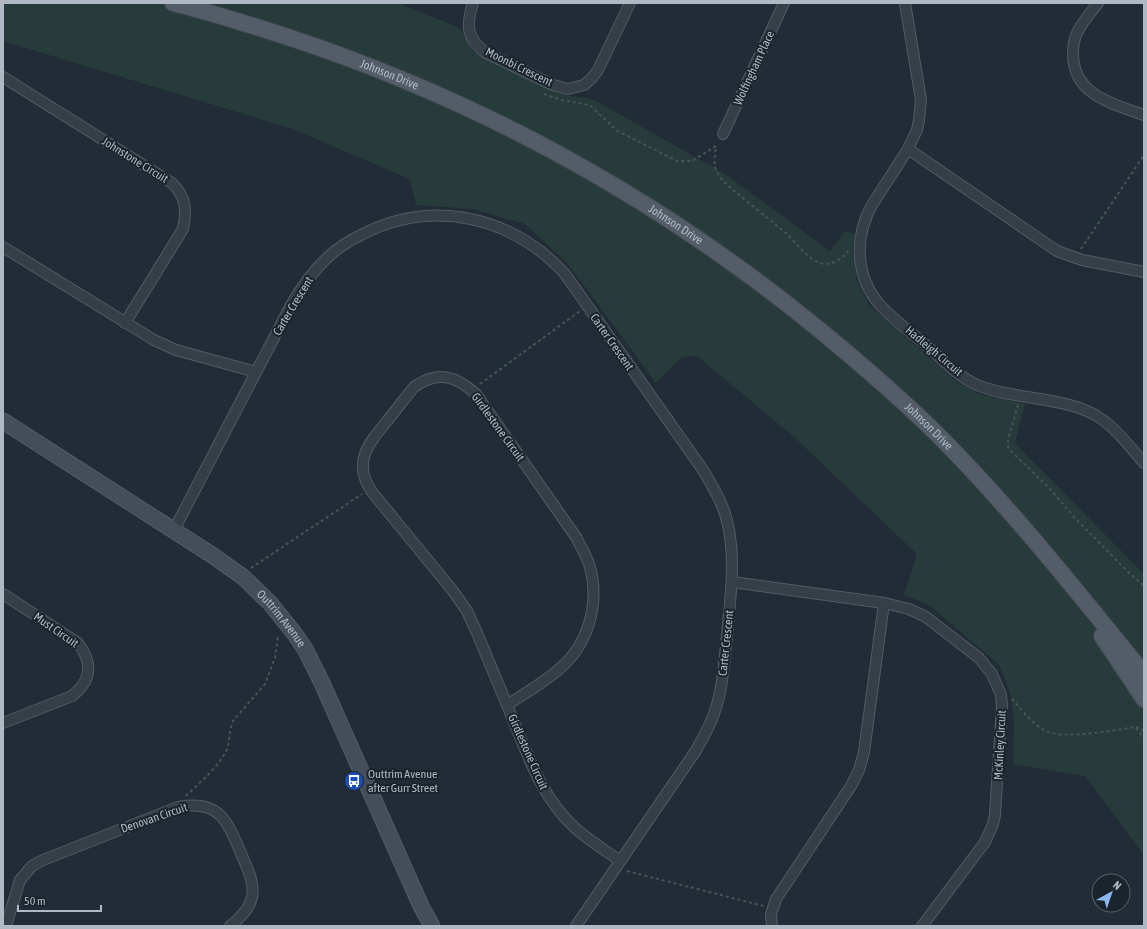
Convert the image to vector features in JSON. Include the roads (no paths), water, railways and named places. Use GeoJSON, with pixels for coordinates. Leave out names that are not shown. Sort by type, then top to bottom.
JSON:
{"type":"FeatureCollection","features":[{"type":"Feature","properties":{"kind":"main road","name":"Johnson Drive"},"geometry":{"type":"LineString","coordinates":[[172,3],[250,24],[339,54],[426,89],[495,121],[563,156],[678,224],[772,291],[864,366],[942,440],[1035,540],[1144,674]]}},
{"type":"Feature","properties":{"kind":"main road","name":"Johnson Drive"},"geometry":{"type":"LineString","coordinates":[[1080,597],[1104,638],[1144,699]]}},
{"type":"Feature","properties":{"kind":"street","name":"Moonbi Crescent"},"geometry":{"type":"LineString","coordinates":[[473,3],[468,17],[468,28],[478,47],[486,53],[553,85],[568,88],[584,85],[598,70],[630,3]]}},
{"type":"Feature","properties":{"kind":"street","name":"Wolfingham Place"},"geometry":{"type":"LineString","coordinates":[[723,134],[784,3]]}},
{"type":"Feature","properties":{"kind":"street","name":"Hadleigh Circuit"},"geometry":{"type":"LineString","coordinates":[[905,3],[921,100],[919,120],[917,130],[908,149],[872,205],[867,214],[861,232],[859,252],[862,272],[869,290],[881,306],[956,372],[970,381],[994,390],[1079,408],[1098,417],[1114,430],[1144,463]]}},
{"type":"Feature","properties":{"kind":"street"},"geometry":{"type":"LineString","coordinates":[[1098,3],[1078,31],[1073,46],[1073,61],[1077,76],[1092,93],[1105,101],[1144,115]]}},
{"type":"Feature","properties":{"kind":"street","name":"Johnstone Circuit"},"geometry":{"type":"LineString","coordinates":[[3,78],[172,183],[177,188],[184,200],[186,215],[183,229],[126,323]]}},
{"type":"Feature","properties":{"kind":"street"},"geometry":{"type":"LineString","coordinates":[[908,149],[1057,251],[1077,259],[1144,272]]}},
{"type":"Feature","properties":{"kind":"street","name":"Carter Crescent"},"geometry":{"type":"LineString","coordinates":[[174,530],[290,305],[306,280],[326,258],[350,240],[376,227],[405,219],[434,215],[464,217],[492,224],[506,230],[532,244],[555,263],[565,274],[703,470],[718,495],[728,523],[733,552],[732,582],[723,675],[714,715],[695,752],[576,926]]}},
{"type":"Feature","properties":{"kind":"street"},"geometry":{"type":"LineString","coordinates":[[3,247],[154,340],[176,350],[256,372]]}},
{"type":"Feature","properties":{"kind":"street","name":"Girdlestone Circuit"},"geometry":{"type":"LineString","coordinates":[[507,705],[559,670],[574,654],[580,644],[592,612],[594,590],[590,567],[576,537],[476,394],[466,384],[454,378],[433,378],[414,387],[372,440],[365,452],[362,466],[363,473],[370,489],[453,591],[467,611],[478,633],[507,705],[540,782],[554,805],[572,826],[618,865]]}},
{"type":"Feature","properties":{"kind":"street","name":"Outtrim Avenue"},"geometry":{"type":"LineString","coordinates":[[3,421],[212,554],[243,577],[270,603],[298,638],[322,683],[420,906],[432,926]]}},
{"type":"Feature","properties":{"kind":"street","name":"McKinley Circuit"},"geometry":{"type":"LineString","coordinates":[[732,582],[884,603],[909,609],[926,617],[979,658],[992,674],[1001,696],[1002,706],[1002,724],[993,824],[985,842],[922,926]]}},
{"type":"Feature","properties":{"kind":"street","name":"Must Circuit"},"geometry":{"type":"LineString","coordinates":[[3,594],[78,643],[85,652],[88,662],[86,679],[81,688],[72,696],[3,723]]}},
{"type":"Feature","properties":{"kind":"street"},"geometry":{"type":"LineString","coordinates":[[772,926],[771,914],[776,899],[851,786],[859,770],[864,752],[884,603]]}},
{"type":"Feature","properties":{"kind":"street","name":"Denovan Circuit"},"geometry":{"type":"LineString","coordinates":[[6,926],[20,880],[32,866],[50,857],[178,807],[192,805],[206,807],[224,818],[231,829],[252,877],[253,891],[250,905],[246,911],[230,926]]}},
{"type":"Feature","properties":{"kind":"place","name":"Outtrim Avenue after Gurr Street"},"geometry":{"type":"Point","coordinates":[354,781]}}]}
